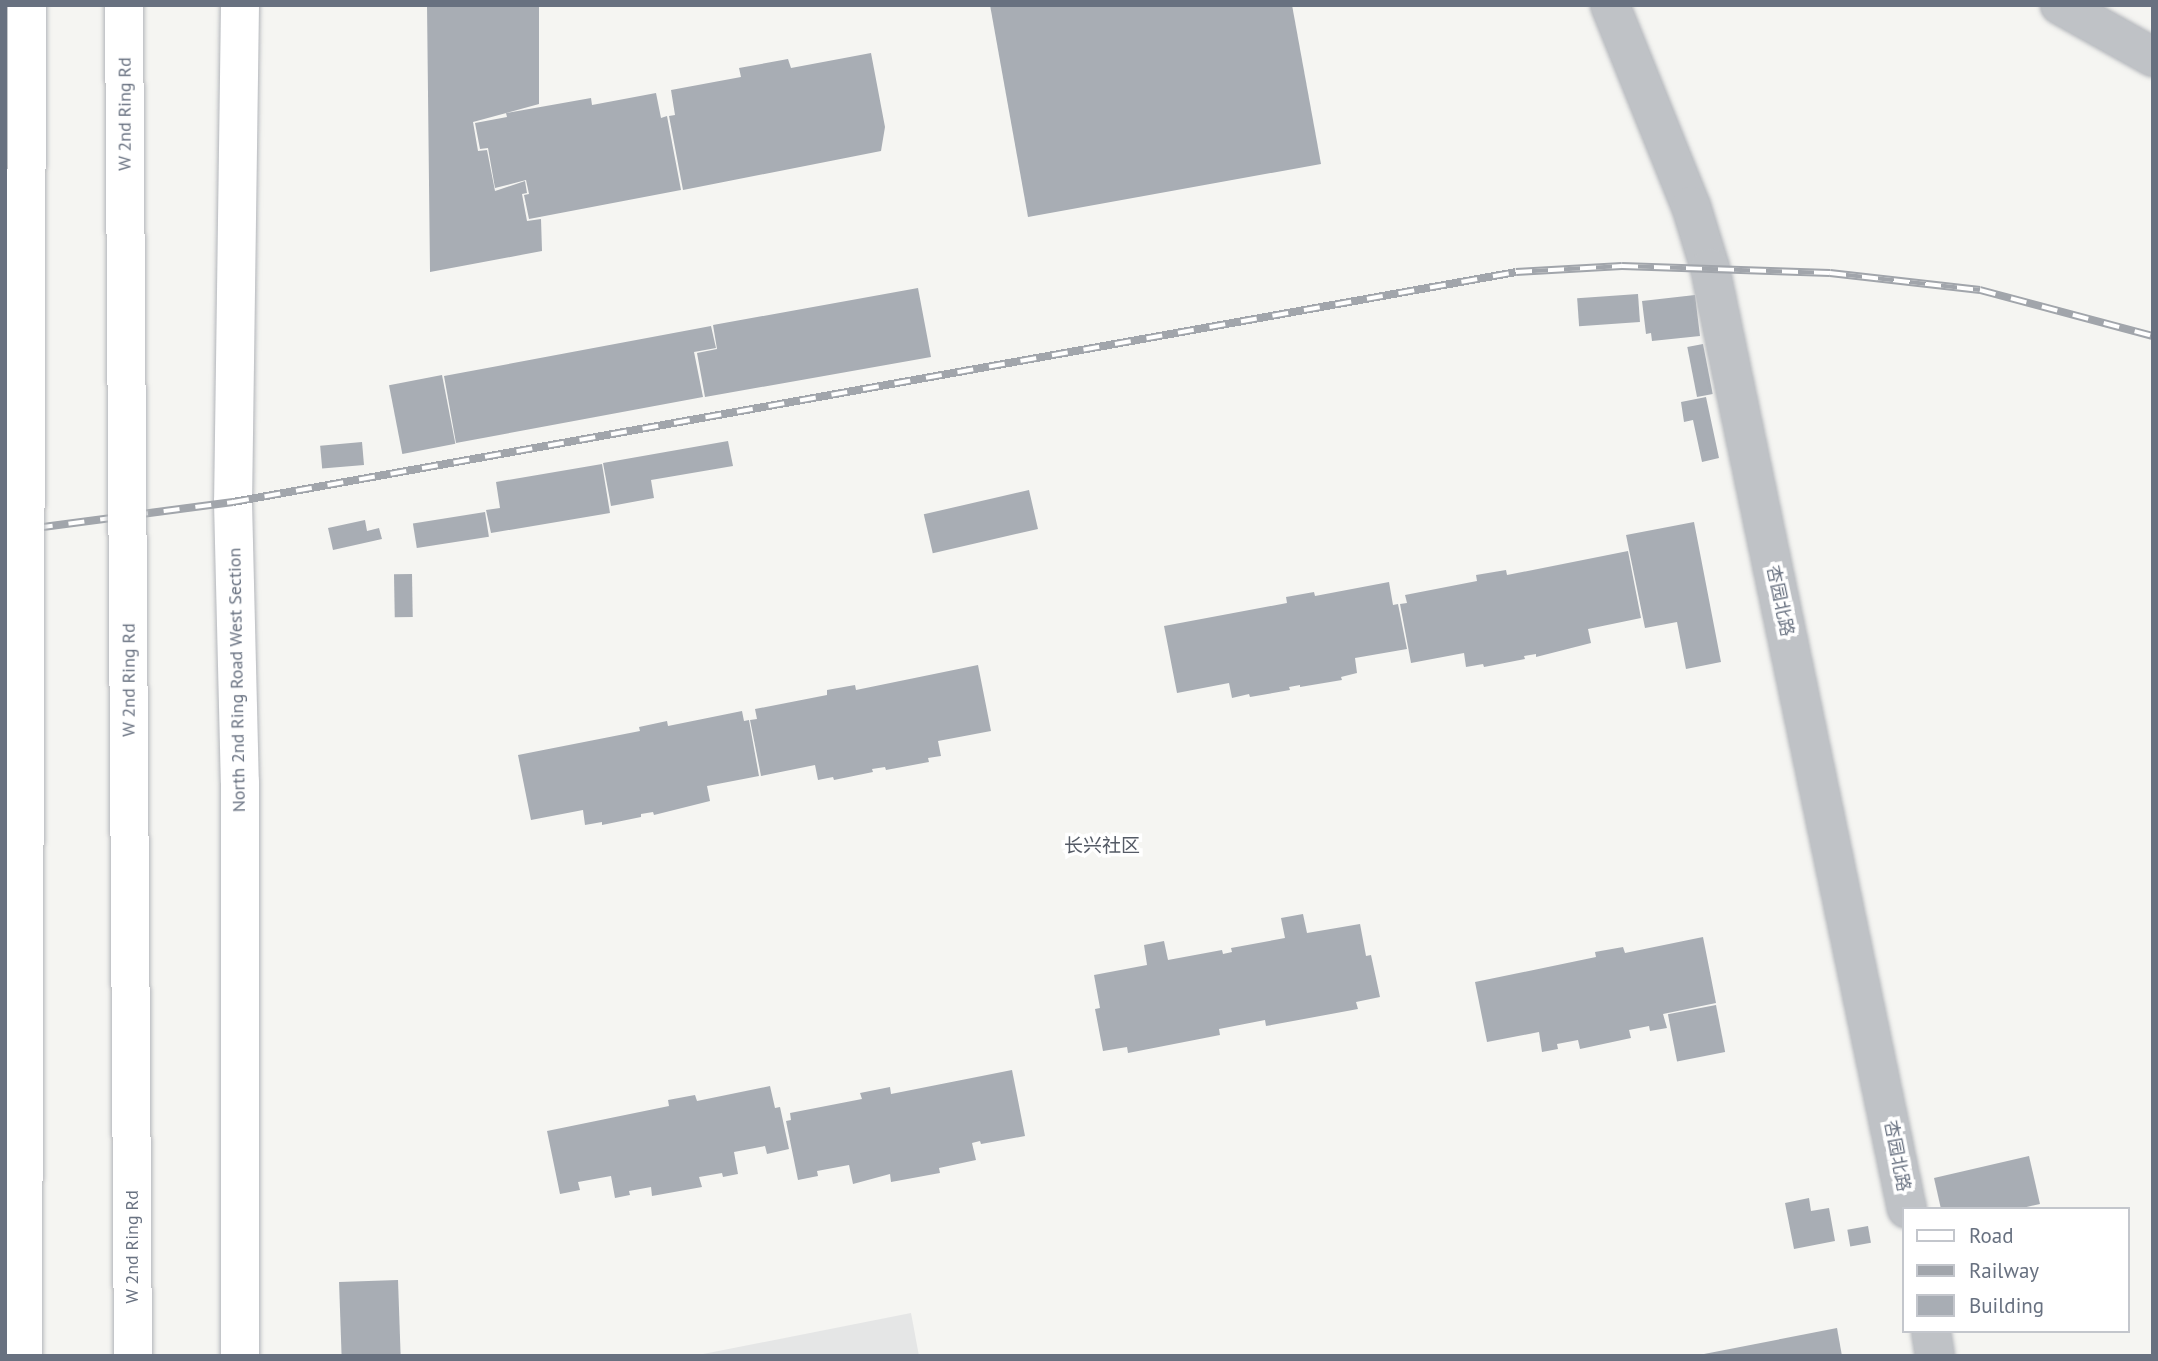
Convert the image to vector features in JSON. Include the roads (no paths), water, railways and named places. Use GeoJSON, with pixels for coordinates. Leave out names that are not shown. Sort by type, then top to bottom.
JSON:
{"type":"FeatureCollection","features":[{"type":"Feature","properties":{"kind":"main road"},"geometry":{"type":"LineString","coordinates":[[23,1356],[27,5]]}},
{"type":"Feature","properties":{"kind":"main road","name":"W 2nd Ring Rd"},"geometry":{"type":"LineString","coordinates":[[124,5],[133,1356]]}},
{"type":"Feature","properties":{"kind":"main road","name":"North 2nd Ring Road West Section"},"geometry":{"type":"LineString","coordinates":[[240,5],[233,502],[240,782],[240,1356]]}},
{"type":"Feature","properties":{"kind":"street","name":"杏园北路"},"geometry":{"type":"LineString","coordinates":[[1610,5],[1691,206],[1710,268],[1907,1207]]}},
{"type":"Feature","properties":{"kind":"street"},"geometry":{"type":"LineString","coordinates":[[2060,5],[2153,57]]}},
{"type":"Feature","properties":{"kind":"street"},"geometry":{"type":"LineString","coordinates":[[1931,1333],[1935,1356]]}},
{"type":"Feature","properties":{"kind":"railway"},"geometry":{"type":"LineString","coordinates":[[5,532],[233,502],[1516,272],[1622,266],[1830,273],[1980,290],[2153,336]]}},
{"type":"Feature","properties":{"kind":"district","name":"长兴社区"},"geometry":{"type":"Point","coordinates":[1102,846]}}]}
